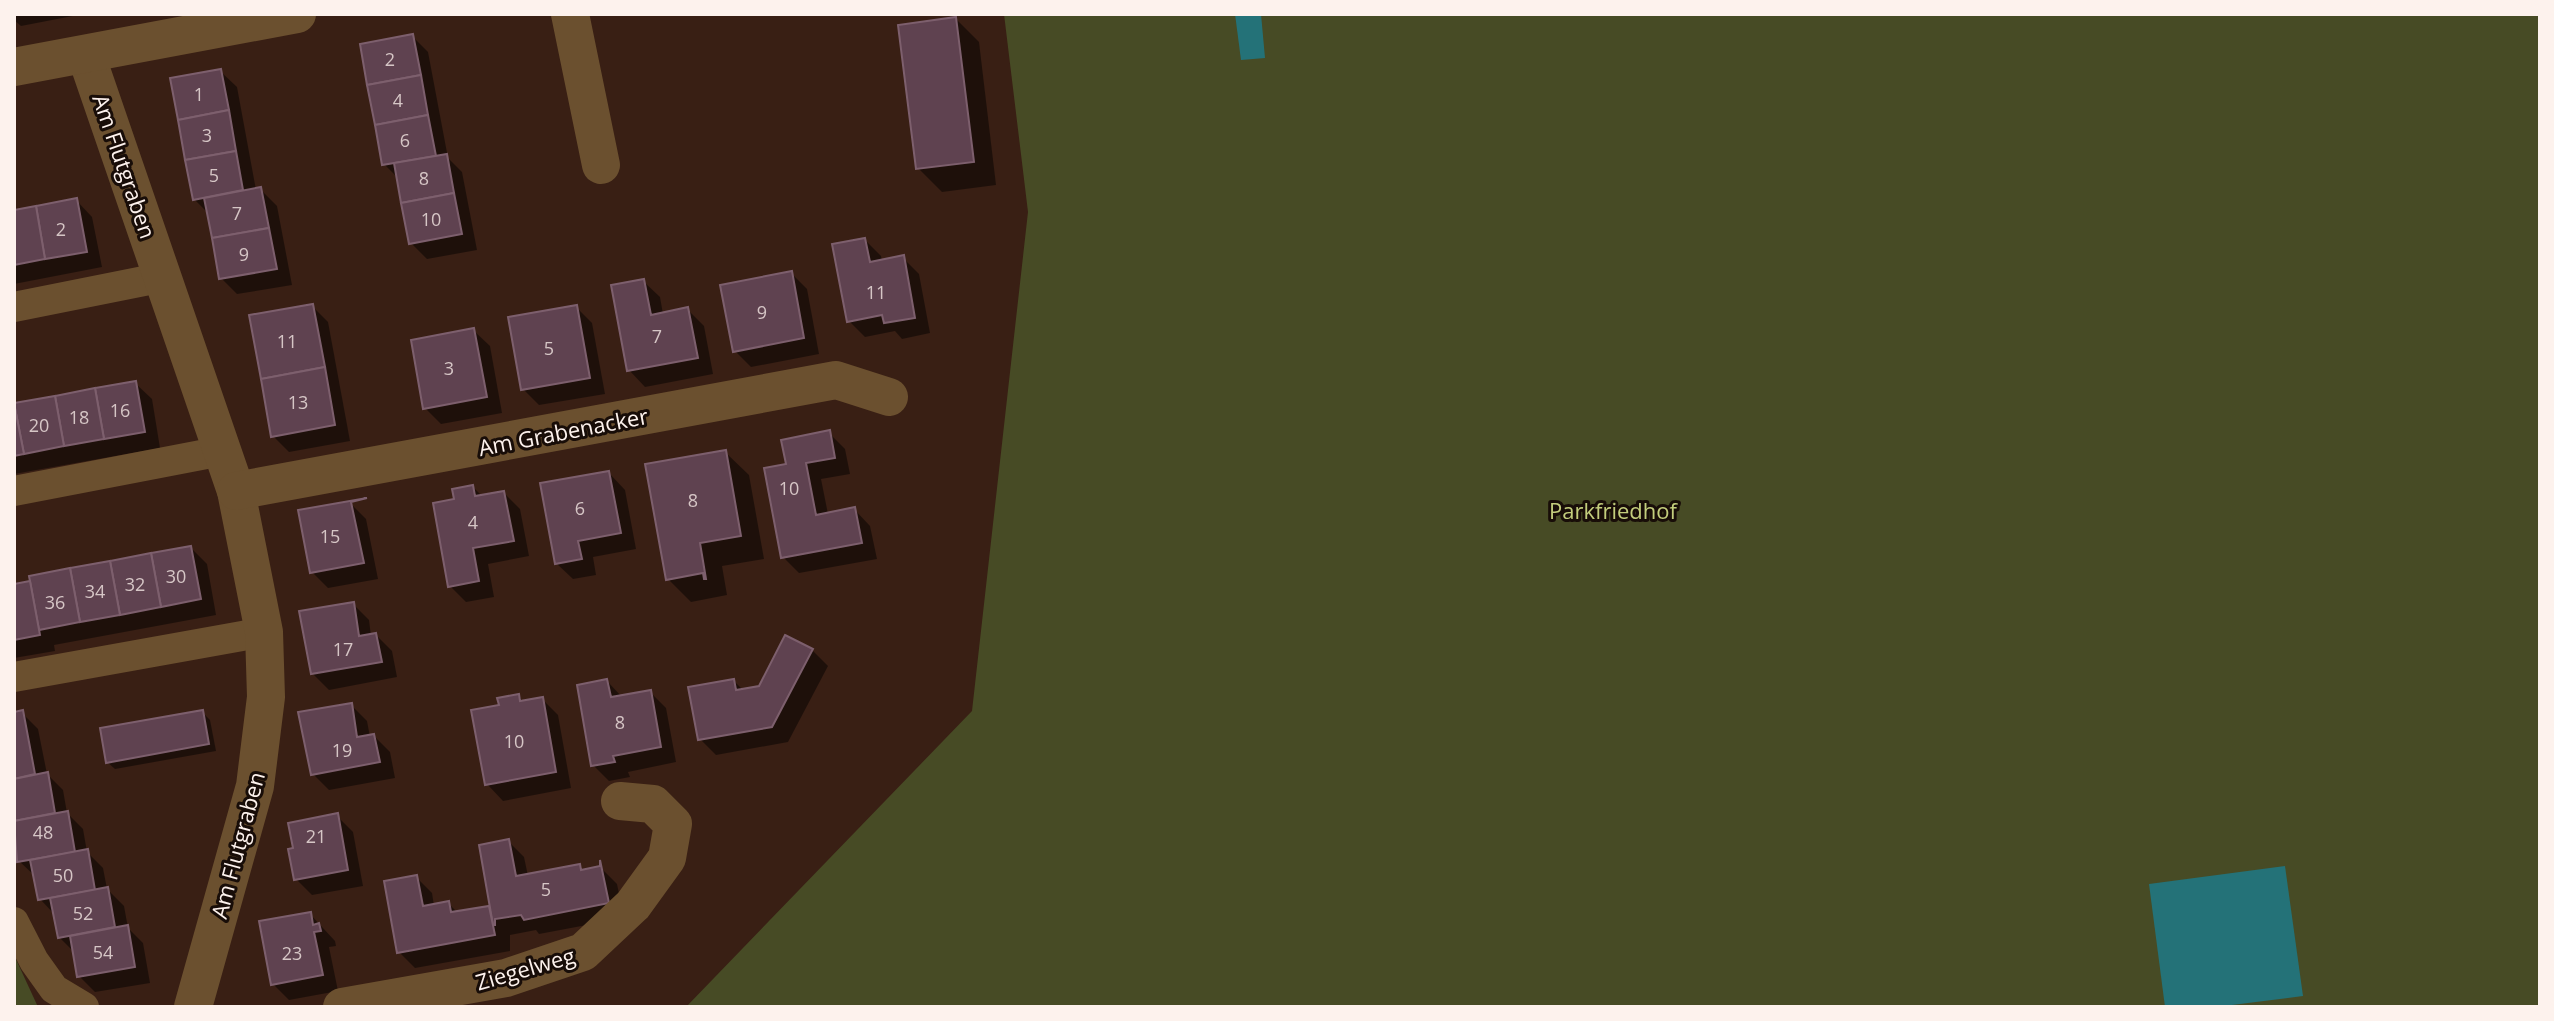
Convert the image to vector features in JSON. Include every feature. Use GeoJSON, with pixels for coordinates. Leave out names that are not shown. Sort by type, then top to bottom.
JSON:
{"type":"FeatureCollection","features":[{"type":"Feature","properties":{"kind":"street"},"geometry":{"type":"LineString","coordinates":[[14,67],[297,14]]}},
{"type":"Feature","properties":{"kind":"street"},"geometry":{"type":"LineString","coordinates":[[570,14],[601,165]]}},
{"type":"Feature","properties":{"kind":"street","name":"Am Flutgraben"},"geometry":{"type":"LineString","coordinates":[[86,55],[236,491],[264,632],[266,697],[255,786],[193,1007]]}},
{"type":"Feature","properties":{"kind":"street"},"geometry":{"type":"LineString","coordinates":[[14,307],[164,277]]}},
{"type":"Feature","properties":{"kind":"street","name":"Am Grabenacker"},"geometry":{"type":"LineString","coordinates":[[236,491],[836,380],[889,397]]}},
{"type":"Feature","properties":{"kind":"street"},"geometry":{"type":"LineString","coordinates":[[14,491],[222,451]]}},
{"type":"Feature","properties":{"kind":"street"},"geometry":{"type":"LineString","coordinates":[[14,677],[264,632]]}},
{"type":"Feature","properties":{"kind":"street","name":"Ziegelweg"},"geometry":{"type":"LineString","coordinates":[[342,1007],[506,978],[583,952],[633,905],[667,858],[673,824],[653,804],[620,801]]}},
{"type":"Feature","properties":{"kind":"street"},"geometry":{"type":"LineString","coordinates":[[14,922],[34,961],[54,989],[84,1007]]}},
{"type":"Feature","properties":{"kind":"green space","name":"Parkfriedhof"},"geometry":{"type":"Polygon","coordinates":[[[1004,14],[2540,14],[2540,1007],[686,1007],[972,711],[1028,212],[1004,14]]]}},
{"type":"Feature","properties":{"kind":"green space"},"geometry":{"type":"Polygon","coordinates":[[[14,955],[38,1007],[14,1007],[14,955]]]}},
{"type":"Feature","properties":{"kind":"water"},"geometry":{"type":"Polygon","coordinates":[[[1235,14],[1261,14],[1265,58],[1241,60],[1235,14]]]}},
{"type":"Feature","properties":{"kind":"water"},"geometry":{"type":"Polygon","coordinates":[[[2285,866],[2303,996],[2216,1007],[2165,1007],[2149,884],[2285,866]]]}},
{"type":"Feature","properties":{"kind":"building"},"geometry":{"type":"Polygon","coordinates":[[[956,17],[974,162],[916,169],[898,25],[956,17]]]}},
{"type":"Feature","properties":{"kind":"building"},"geometry":{"type":"Polygon","coordinates":[[[413,34],[421,75],[367,85],[360,44],[413,34]]]}},
{"type":"Feature","properties":{"kind":"building"},"geometry":{"type":"Polygon","coordinates":[[[221,69],[229,110],[178,120],[170,78],[221,69]]]}},
{"type":"Feature","properties":{"kind":"building"},"geometry":{"type":"Polygon","coordinates":[[[421,75],[428,115],[375,125],[367,85],[421,75]]]}},
{"type":"Feature","properties":{"kind":"building"},"geometry":{"type":"Polygon","coordinates":[[[229,110],[236,151],[185,160],[178,120],[229,110]]]}},
{"type":"Feature","properties":{"kind":"building"},"geometry":{"type":"Polygon","coordinates":[[[428,115],[436,156],[382,165],[375,125],[428,115]]]}},
{"type":"Feature","properties":{"kind":"building"},"geometry":{"type":"Polygon","coordinates":[[[236,151],[243,190],[193,200],[185,160],[236,151]]]}},
{"type":"Feature","properties":{"kind":"building"},"geometry":{"type":"Polygon","coordinates":[[[447,154],[454,193],[401,203],[394,163],[447,154]]]}},
{"type":"Feature","properties":{"kind":"building"},"geometry":{"type":"Polygon","coordinates":[[[261,187],[269,228],[212,238],[204,198],[261,187]]]}},
{"type":"Feature","properties":{"kind":"building"},"geometry":{"type":"Polygon","coordinates":[[[454,193],[462,234],[409,244],[401,203],[454,193]]]}},
{"type":"Feature","properties":{"kind":"building"},"geometry":{"type":"Polygon","coordinates":[[[77,198],[87,252],[45,259],[36,206],[77,198]]]}},
{"type":"Feature","properties":{"kind":"building"},"geometry":{"type":"Polygon","coordinates":[[[36,206],[45,259],[14,265],[14,210],[36,206]]]}},
{"type":"Feature","properties":{"kind":"building"},"geometry":{"type":"Polygon","coordinates":[[[269,228],[277,269],[219,279],[212,238],[269,228]]]}},
{"type":"Feature","properties":{"kind":"building"},"geometry":{"type":"Polygon","coordinates":[[[865,238],[870,262],[904,255],[915,318],[884,323],[882,315],[847,322],[832,244],[865,238]]]}},
{"type":"Feature","properties":{"kind":"building"},"geometry":{"type":"Polygon","coordinates":[[[792,271],[804,338],[733,352],[720,285],[792,271]]]}},
{"type":"Feature","properties":{"kind":"building"},"geometry":{"type":"Polygon","coordinates":[[[644,279],[651,315],[688,307],[698,358],[627,371],[611,285],[644,279]]]}},
{"type":"Feature","properties":{"kind":"building"},"geometry":{"type":"Polygon","coordinates":[[[313,304],[325,367],[261,379],[249,315],[313,304]]]}},
{"type":"Feature","properties":{"kind":"building"},"geometry":{"type":"Polygon","coordinates":[[[577,305],[590,378],[521,390],[508,317],[577,305]]]}},
{"type":"Feature","properties":{"kind":"building"},"geometry":{"type":"Polygon","coordinates":[[[474,328],[487,397],[423,409],[411,340],[474,328]]]}},
{"type":"Feature","properties":{"kind":"building"},"geometry":{"type":"Polygon","coordinates":[[[325,367],[335,425],[271,437],[261,379],[325,367]]]}},
{"type":"Feature","properties":{"kind":"building"},"geometry":{"type":"Polygon","coordinates":[[[136,381],[145,432],[104,439],[95,388],[136,381]]]}},
{"type":"Feature","properties":{"kind":"building"},"geometry":{"type":"Polygon","coordinates":[[[95,388],[104,439],[64,446],[55,396],[95,388]]]}},
{"type":"Feature","properties":{"kind":"building"},"geometry":{"type":"Polygon","coordinates":[[[55,396],[64,446],[24,454],[14,403],[55,396]]]}},
{"type":"Feature","properties":{"kind":"building"},"geometry":{"type":"Polygon","coordinates":[[[14,403],[24,454],[14,456],[14,403]]]}},
{"type":"Feature","properties":{"kind":"building"},"geometry":{"type":"Polygon","coordinates":[[[830,430],[835,458],[806,463],[816,515],[855,507],[862,543],[781,558],[764,468],[786,464],[781,440],[830,430]]]}},
{"type":"Feature","properties":{"kind":"building"},"geometry":{"type":"Polygon","coordinates":[[[726,450],[741,536],[700,543],[706,579],[703,573],[666,580],[645,464],[726,450]]]}},
{"type":"Feature","properties":{"kind":"building"},"geometry":{"type":"Polygon","coordinates":[[[609,471],[621,533],[578,541],[582,559],[555,564],[540,483],[609,471]]]}},
{"type":"Feature","properties":{"kind":"building"},"geometry":{"type":"Polygon","coordinates":[[[473,485],[475,496],[504,491],[514,541],[473,548],[479,581],[448,587],[433,503],[454,499],[452,489],[473,485]]]}},
{"type":"Feature","properties":{"kind":"building"},"geometry":{"type":"Polygon","coordinates":[[[367,498],[351,502],[364,563],[310,573],[298,510],[367,498]]]}},
{"type":"Feature","properties":{"kind":"building"},"geometry":{"type":"Polygon","coordinates":[[[191,546],[201,599],[161,607],[151,553],[191,546]]]}},
{"type":"Feature","properties":{"kind":"building"},"geometry":{"type":"Polygon","coordinates":[[[151,553],[161,607],[120,615],[110,561],[151,553]]]}},
{"type":"Feature","properties":{"kind":"building"},"geometry":{"type":"Polygon","coordinates":[[[110,561],[120,615],[80,622],[70,568],[110,561]]]}},
{"type":"Feature","properties":{"kind":"building"},"geometry":{"type":"Polygon","coordinates":[[[70,568],[80,622],[39,630],[29,576],[70,568]]]}},
{"type":"Feature","properties":{"kind":"building"},"geometry":{"type":"Polygon","coordinates":[[[30,581],[40,635],[14,640],[14,584],[30,581]]]}},
{"type":"Feature","properties":{"kind":"building"},"geometry":{"type":"Polygon","coordinates":[[[354,602],[359,636],[376,633],[382,662],[311,674],[299,611],[354,602]]]}},
{"type":"Feature","properties":{"kind":"building"},"geometry":{"type":"Polygon","coordinates":[[[785,635],[813,649],[772,727],[698,740],[688,687],[734,679],[736,690],[759,686],[785,635]]]}},
{"type":"Feature","properties":{"kind":"building"},"geometry":{"type":"Polygon","coordinates":[[[607,679],[611,697],[651,690],[661,747],[613,756],[615,762],[591,766],[577,685],[607,679]]]}},
{"type":"Feature","properties":{"kind":"building"},"geometry":{"type":"Polygon","coordinates":[[[519,694],[520,701],[543,697],[556,772],[485,785],[471,710],[499,705],[497,698],[519,694]]]}},
{"type":"Feature","properties":{"kind":"building"},"geometry":{"type":"Polygon","coordinates":[[[352,703],[357,737],[374,734],[380,762],[311,775],[298,712],[352,703]]]}},
{"type":"Feature","properties":{"kind":"building"},"geometry":{"type":"Polygon","coordinates":[[[23,710],[35,774],[14,779],[14,712],[23,710]]]}},
{"type":"Feature","properties":{"kind":"building"},"geometry":{"type":"Polygon","coordinates":[[[203,710],[209,744],[106,763],[100,728],[203,710]]]}},
{"type":"Feature","properties":{"kind":"building"},"geometry":{"type":"Polygon","coordinates":[[[48,772],[55,813],[14,821],[14,779],[48,772]]]}},
{"type":"Feature","properties":{"kind":"building"},"geometry":{"type":"Polygon","coordinates":[[[68,811],[75,852],[17,862],[14,821],[68,811]]]}},
{"type":"Feature","properties":{"kind":"building"},"geometry":{"type":"Polygon","coordinates":[[[338,813],[348,870],[294,880],[288,849],[293,848],[288,823],[338,813]]]}},
{"type":"Feature","properties":{"kind":"building"},"geometry":{"type":"Polygon","coordinates":[[[509,839],[516,876],[580,864],[581,870],[600,866],[600,860],[609,903],[524,920],[521,915],[495,919],[493,925],[479,845],[509,839]]]}},
{"type":"Feature","properties":{"kind":"building"},"geometry":{"type":"Polygon","coordinates":[[[88,849],[95,890],[38,900],[30,860],[88,849]]]}},
{"type":"Feature","properties":{"kind":"building"},"geometry":{"type":"Polygon","coordinates":[[[417,875],[423,906],[449,901],[451,912],[489,906],[495,935],[397,953],[384,881],[417,875]]]}},
{"type":"Feature","properties":{"kind":"building"},"geometry":{"type":"Polygon","coordinates":[[[108,887],[115,927],[58,938],[50,898],[108,887]]]}},
{"type":"Feature","properties":{"kind":"building"},"geometry":{"type":"Polygon","coordinates":[[[311,912],[313,925],[319,923],[321,931],[314,932],[323,975],[271,985],[259,921],[311,912]]]}},
{"type":"Feature","properties":{"kind":"building"},"geometry":{"type":"Polygon","coordinates":[[[128,925],[135,967],[77,977],[70,936],[128,925]]]}}]}
